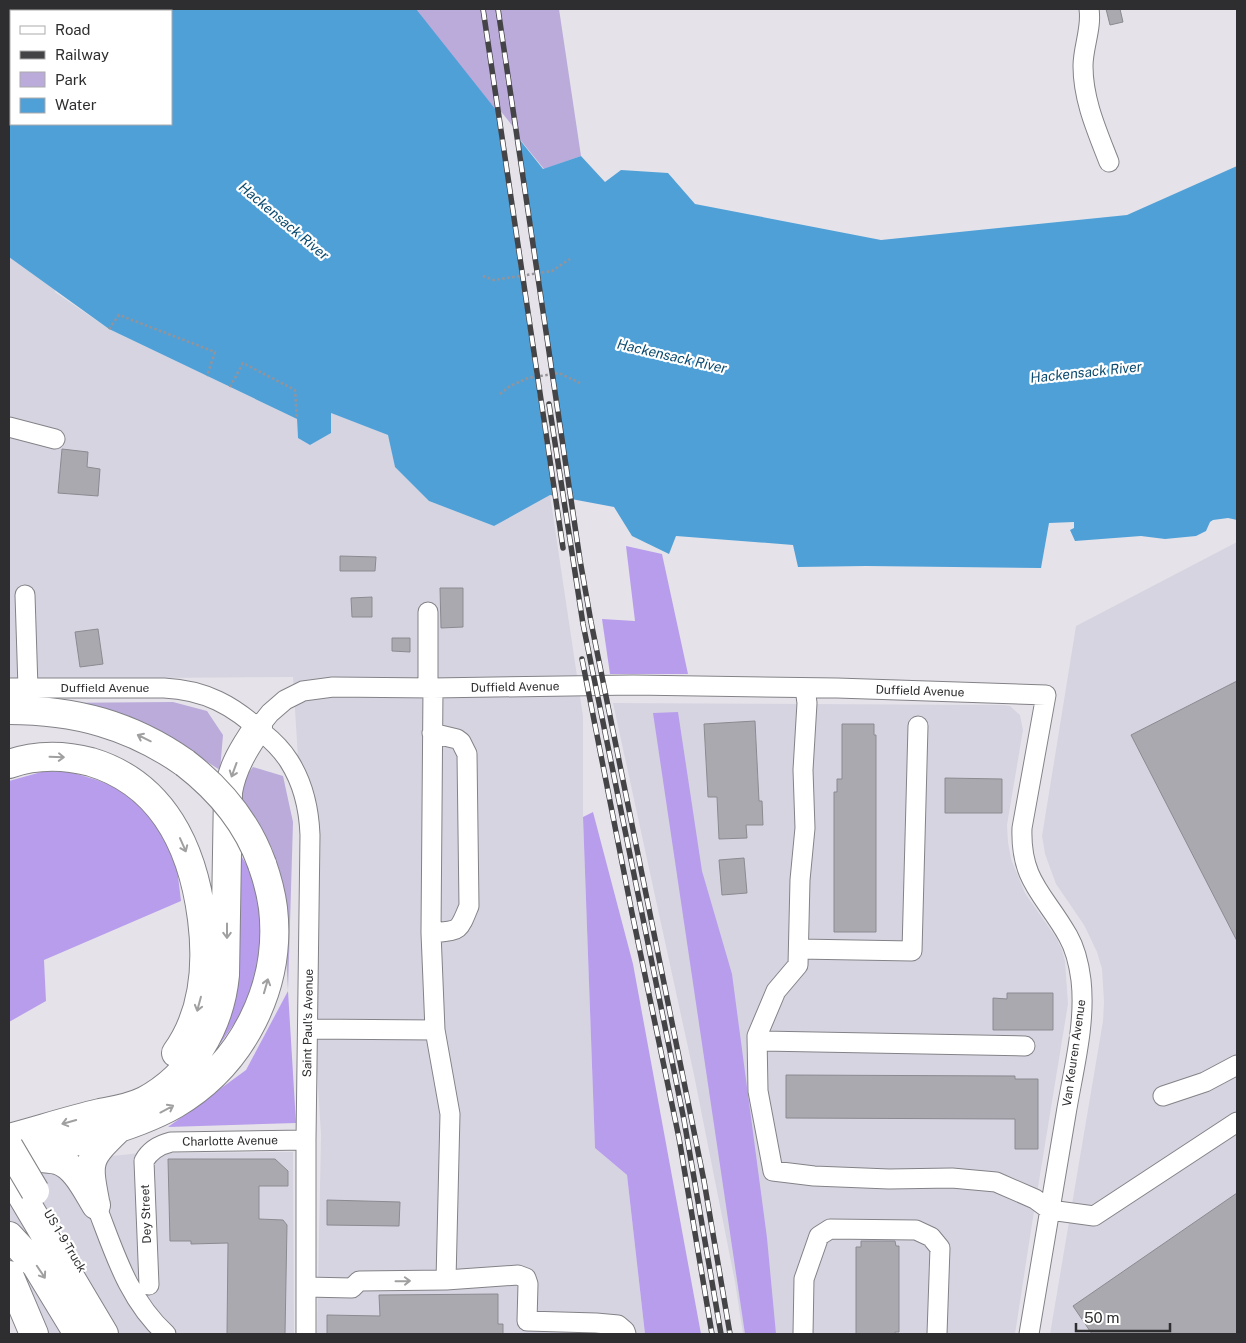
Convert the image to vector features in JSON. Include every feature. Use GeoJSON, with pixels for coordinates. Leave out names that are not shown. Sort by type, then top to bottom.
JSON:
{"type":"FeatureCollection","features":[{"type":"Feature","properties":{"kind":"highway"},"geometry":{"type":"LineString","coordinates":[[9,710],[58,712],[104,722],[148,740],[185,763],[211,785],[236,814],[252,839],[262,864],[273,907],[274,945],[268,983],[250,1027],[227,1060],[195,1091],[157,1114],[109,1121]]}},
{"type":"Feature","properties":{"kind":"highway"},"geometry":{"type":"LineString","coordinates":[[16,1166],[109,1121],[122,1109],[134,1105],[164,1088],[180,1075],[204,1044],[213,1025],[222,995],[226,965],[228,792],[236,763],[258,728]]}},
{"type":"Feature","properties":{"kind":"highway"},"geometry":{"type":"LineString","coordinates":[[9,764],[38,757],[75,759],[109,769],[130,780],[148,795],[170,821],[181,841],[193,873],[200,906],[204,953],[203,986],[194,1020],[179,1048],[157,1074],[109,1121],[91,1163],[90,1174],[96,1205]]}},
{"type":"Feature","properties":{"kind":"highway"},"geometry":{"type":"LineString","coordinates":[[16,1166],[57,1160],[68,1166],[77,1176],[96,1205]]}},
{"type":"Feature","properties":{"kind":"highway"},"geometry":{"type":"LineString","coordinates":[[16,1166],[104,1334]]}},
{"type":"Feature","properties":{"kind":"highway","name":"US 1-9 Truck"},"geometry":{"type":"LineString","coordinates":[[16,1166],[120,1334]]}},
{"type":"Feature","properties":{"kind":"highway"},"geometry":{"type":"LineString","coordinates":[[9,1236],[36,1265],[78,1334]]}},
{"type":"Feature","properties":{"kind":"highway"},"geometry":{"type":"LineString","coordinates":[[9,1275],[34,1333]]}},
{"type":"Feature","properties":{"kind":"street"},"geometry":{"type":"LineString","coordinates":[[1089,9],[1083,66],[1084,85],[1092,117],[1109,162]]}},
{"type":"Feature","properties":{"kind":"street"},"geometry":{"type":"LineString","coordinates":[[9,427],[55,439]]}},
{"type":"Feature","properties":{"kind":"street"},"geometry":{"type":"LineString","coordinates":[[25,595],[28,688]]}},
{"type":"Feature","properties":{"kind":"street"},"geometry":{"type":"LineString","coordinates":[[428,612],[432,733],[431,933],[435,1030],[450,1114],[446,1280]]}},
{"type":"Feature","properties":{"kind":"street","name":"Duffield Avenue"},"geometry":{"type":"LineString","coordinates":[[9,688],[164,688],[187,690],[208,696],[229,706],[258,728],[277,705],[294,695],[312,689],[333,687],[431,688],[632,685],[1046,695]]}},
{"type":"Feature","properties":{"kind":"street"},"geometry":{"type":"LineString","coordinates":[[805,688],[807,704],[803,770],[805,828],[800,880],[798,965],[776,991],[757,1036],[758,1091],[773,1171],[814,1176],[889,1179],[952,1178],[996,1182],[1035,1199],[1050,1210],[1094,1216],[1237,1122]]}},
{"type":"Feature","properties":{"kind":"street","name":"Van Keuren Avenue"},"geometry":{"type":"LineString","coordinates":[[1029,1334],[1082,1005],[1079,964],[1076,954],[1068,937],[1035,887],[1026,866],[1022,847],[1022,828],[1046,695]]}},
{"type":"Feature","properties":{"kind":"street"},"geometry":{"type":"LineString","coordinates":[[799,949],[912,951],[918,726]]}},
{"type":"Feature","properties":{"kind":"street","name":"Saint Paul's Avenue"},"geometry":{"type":"LineString","coordinates":[[258,728],[277,746],[290,763],[300,785],[308,812],[310,835],[306,1140],[306,1334]]}},
{"type":"Feature","properties":{"kind":"street"},"geometry":{"type":"LineString","coordinates":[[431,933],[456,930],[461,926],[469,906],[467,754],[461,742],[432,733]]}},
{"type":"Feature","properties":{"kind":"street"},"geometry":{"type":"LineString","coordinates":[[308,1029],[435,1030]]}},
{"type":"Feature","properties":{"kind":"street"},"geometry":{"type":"LineString","coordinates":[[757,1041],[1025,1046]]}},
{"type":"Feature","properties":{"kind":"street"},"geometry":{"type":"LineString","coordinates":[[1163,1096],[1205,1082],[1237,1065]]}},
{"type":"Feature","properties":{"kind":"street","name":"Charlotte Avenue"},"geometry":{"type":"LineString","coordinates":[[156,1148],[171,1142],[306,1140]]}},
{"type":"Feature","properties":{"kind":"street","name":"Dey Street"},"geometry":{"type":"LineString","coordinates":[[149,1285],[144,1161],[156,1148]]}},
{"type":"Feature","properties":{"kind":"street"},"geometry":{"type":"LineString","coordinates":[[96,1205],[123,1274],[133,1294],[153,1321],[166,1334]]}},
{"type":"Feature","properties":{"kind":"street"},"geometry":{"type":"LineString","coordinates":[[803,1334],[804,1279],[819,1236],[830,1229],[916,1230],[930,1237],[940,1248],[937,1334]]}},
{"type":"Feature","properties":{"kind":"street"},"geometry":{"type":"LineString","coordinates":[[306,1287],[352,1288],[359,1281],[446,1280],[518,1275],[526,1278],[528,1284],[527,1322],[596,1323],[618,1326],[626,1334]]}},
{"type":"Feature","properties":{"kind":"path"},"geometry":{"type":"LineString","coordinates":[[483,276],[494,280],[552,271],[570,258]]}},
{"type":"Feature","properties":{"kind":"path"},"geometry":{"type":"LineString","coordinates":[[109,329],[119,315],[215,352],[207,376]]}},
{"type":"Feature","properties":{"kind":"path"},"geometry":{"type":"LineString","coordinates":[[230,387],[243,363],[295,390],[297,419]]}},
{"type":"Feature","properties":{"kind":"path"},"geometry":{"type":"LineString","coordinates":[[500,394],[510,386],[528,378],[559,373],[580,383]]}},
{"type":"Feature","properties":{"kind":"shaded area"},"geometry":{"type":"Polygon","coordinates":[[[9,255],[54,285],[55,292],[109,329],[297,419],[298,438],[331,413],[389,435],[395,467],[429,501],[494,526],[543,494],[550,495],[583,716],[583,817],[595,1148],[627,1175],[645,1334],[317,1334],[321,1135],[293,677],[9,679],[9,255]]]}},
{"type":"Feature","properties":{"kind":"shaded area"},"geometry":{"type":"Polygon","coordinates":[[[1237,542],[1237,1334],[1050,1334],[1103,1021],[1104,1002],[1102,969],[1097,952],[1084,925],[1056,884],[1045,854],[1042,836],[1076,626],[1237,542]]]}},
{"type":"Feature","properties":{"kind":"shaded area"},"geometry":{"type":"Polygon","coordinates":[[[626,546],[662,554],[688,674],[610,674],[602,619],[635,621],[626,546]]]}},
{"type":"Feature","properties":{"kind":"shaded area"},"geometry":{"type":"Polygon","coordinates":[[[613,703],[1003,705],[1010,706],[1020,715],[1023,730],[1007,825],[1008,842],[1011,859],[1025,893],[1057,939],[1062,950],[1065,961],[1068,1004],[1015,1334],[743,1334],[735,1282],[694,1075],[613,703]]]}},
{"type":"Feature","properties":{"kind":"shaded area"},"geometry":{"type":"Polygon","coordinates":[[[678,712],[702,871],[732,974],[767,1238],[776,1334],[745,1334],[653,713],[678,712]]]}},
{"type":"Feature","properties":{"kind":"shaded area"},"geometry":{"type":"Polygon","coordinates":[[[45,771],[70,772],[97,780],[123,790],[147,807],[175,851],[181,901],[44,960],[46,1001],[9,1022],[9,781],[45,771]]]}},
{"type":"Feature","properties":{"kind":"shaded area"},"geometry":{"type":"Polygon","coordinates":[[[593,812],[633,964],[701,1334],[645,1334],[627,1175],[595,1148],[583,817],[593,812]]]}},
{"type":"Feature","properties":{"kind":"shaded area"},"geometry":{"type":"Polygon","coordinates":[[[237,849],[257,882],[262,938],[252,998],[220,1044],[235,977],[237,849]]]}},
{"type":"Feature","properties":{"kind":"shaded area"},"geometry":{"type":"Polygon","coordinates":[[[288,991],[296,1123],[168,1127],[246,1070],[288,991]]]}},
{"type":"Feature","properties":{"kind":"shaded area"},"geometry":{"type":"Polygon","coordinates":[[[293,1152],[294,1334],[49,1334],[9,1266],[9,1167],[140,1153],[293,1152]]]}},
{"type":"Feature","properties":{"kind":"green space"},"geometry":{"type":"Polygon","coordinates":[[[414,9],[559,9],[581,156],[544,169],[414,9]]]}},
{"type":"Feature","properties":{"kind":"green space"},"geometry":{"type":"Polygon","coordinates":[[[173,702],[207,711],[223,735],[220,770],[177,743],[46,703],[173,702]]]}},
{"type":"Feature","properties":{"kind":"green space"},"geometry":{"type":"Polygon","coordinates":[[[253,767],[283,776],[293,822],[288,991],[283,899],[272,848],[235,791],[253,767]]]}},
{"type":"Feature","properties":{"kind":"water","name":"Hackensack River"},"geometry":{"type":"Polygon","coordinates":[[[9,9],[416,9],[543,169],[581,156],[605,182],[621,170],[668,173],[695,204],[881,240],[1127,215],[1237,166],[1237,520],[1228,518],[1213,520],[1206,531],[1196,536],[1165,539],[1141,536],[1075,541],[1070,530],[1074,528],[1074,522],[1049,523],[1041,568],[798,567],[793,545],[676,536],[669,554],[632,536],[614,507],[550,495],[494,526],[429,501],[395,467],[388,435],[331,413],[331,433],[310,445],[298,438],[297,419],[109,329],[9,257],[9,9]]]}},
{"type":"Feature","properties":{"kind":"pier"},"geometry":{"type":"Polygon","coordinates":[[[495,104],[519,134],[573,502],[553,498],[495,104]]]}},
{"type":"Feature","properties":{"kind":"building"},"geometry":{"type":"Polygon","coordinates":[[[1106,9],[1120,9],[1123,22],[1110,25],[1106,9]]]}},
{"type":"Feature","properties":{"kind":"building"},"geometry":{"type":"Polygon","coordinates":[[[62,449],[88,452],[87,467],[100,469],[98,496],[58,493],[62,449]]]}},
{"type":"Feature","properties":{"kind":"building"},"geometry":{"type":"Polygon","coordinates":[[[340,556],[376,557],[375,571],[340,571],[340,556]]]}},
{"type":"Feature","properties":{"kind":"building"},"geometry":{"type":"Polygon","coordinates":[[[440,588],[463,588],[463,627],[441,628],[440,588]]]}},
{"type":"Feature","properties":{"kind":"building"},"geometry":{"type":"Polygon","coordinates":[[[372,597],[372,617],[352,617],[351,598],[372,597]]]}},
{"type":"Feature","properties":{"kind":"building"},"geometry":{"type":"Polygon","coordinates":[[[98,629],[103,664],[80,667],[75,632],[98,629]]]}},
{"type":"Feature","properties":{"kind":"building"},"geometry":{"type":"Polygon","coordinates":[[[392,638],[410,638],[410,652],[392,651],[392,638]]]}},
{"type":"Feature","properties":{"kind":"building"},"geometry":{"type":"Polygon","coordinates":[[[1237,681],[1237,941],[1131,735],[1237,681]]]}},
{"type":"Feature","properties":{"kind":"building"},"geometry":{"type":"Polygon","coordinates":[[[755,721],[759,801],[762,801],[763,825],[746,825],[747,838],[719,839],[717,797],[708,797],[704,724],[755,721]]]}},
{"type":"Feature","properties":{"kind":"building"},"geometry":{"type":"Polygon","coordinates":[[[842,724],[874,724],[874,735],[876,735],[876,932],[834,932],[834,792],[837,792],[837,779],[842,779],[842,724]]]}},
{"type":"Feature","properties":{"kind":"building"},"geometry":{"type":"Polygon","coordinates":[[[945,778],[1002,779],[1002,813],[945,813],[945,778]]]}},
{"type":"Feature","properties":{"kind":"building"},"geometry":{"type":"Polygon","coordinates":[[[744,858],[747,893],[722,895],[719,860],[744,858]]]}},
{"type":"Feature","properties":{"kind":"building"},"geometry":{"type":"Polygon","coordinates":[[[1007,993],[1053,993],[1053,1030],[993,1030],[993,998],[1007,999],[1007,993]]]}},
{"type":"Feature","properties":{"kind":"building"},"geometry":{"type":"Polygon","coordinates":[[[786,1075],[1015,1076],[1015,1079],[1038,1079],[1038,1149],[1015,1149],[1015,1119],[786,1118],[786,1075]]]}},
{"type":"Feature","properties":{"kind":"building"},"geometry":{"type":"Polygon","coordinates":[[[168,1159],[275,1159],[288,1171],[288,1186],[259,1186],[259,1219],[283,1220],[287,1225],[285,1334],[227,1334],[228,1243],[191,1244],[191,1241],[170,1241],[168,1159]]]}},
{"type":"Feature","properties":{"kind":"building"},"geometry":{"type":"Polygon","coordinates":[[[1237,1193],[1237,1334],[1092,1334],[1073,1306],[1237,1193]]]}},
{"type":"Feature","properties":{"kind":"building"},"geometry":{"type":"Polygon","coordinates":[[[327,1200],[400,1202],[399,1226],[327,1225],[327,1200]]]}},
{"type":"Feature","properties":{"kind":"building"},"geometry":{"type":"Polygon","coordinates":[[[861,1241],[895,1241],[896,1246],[899,1246],[899,1332],[895,1332],[895,1334],[856,1334],[856,1247],[861,1247],[861,1241]]]}},
{"type":"Feature","properties":{"kind":"building"},"geometry":{"type":"Polygon","coordinates":[[[498,1294],[498,1324],[503,1324],[503,1334],[327,1334],[327,1315],[380,1316],[379,1295],[498,1294]]]}},
{"type":"Feature","properties":{"kind":"railway"},"geometry":{"type":"LineString","coordinates":[[483,9],[563,548]]}},
{"type":"Feature","properties":{"kind":"railway"},"geometry":{"type":"LineString","coordinates":[[498,9],[580,560],[704,1181],[730,1334]]}},
{"type":"Feature","properties":{"kind":"railway"},"geometry":{"type":"LineString","coordinates":[[549,404],[583,624],[684,1120],[721,1334]]}},
{"type":"Feature","properties":{"kind":"railway"},"geometry":{"type":"LineString","coordinates":[[582,659],[679,1138],[712,1334]]}}]}
